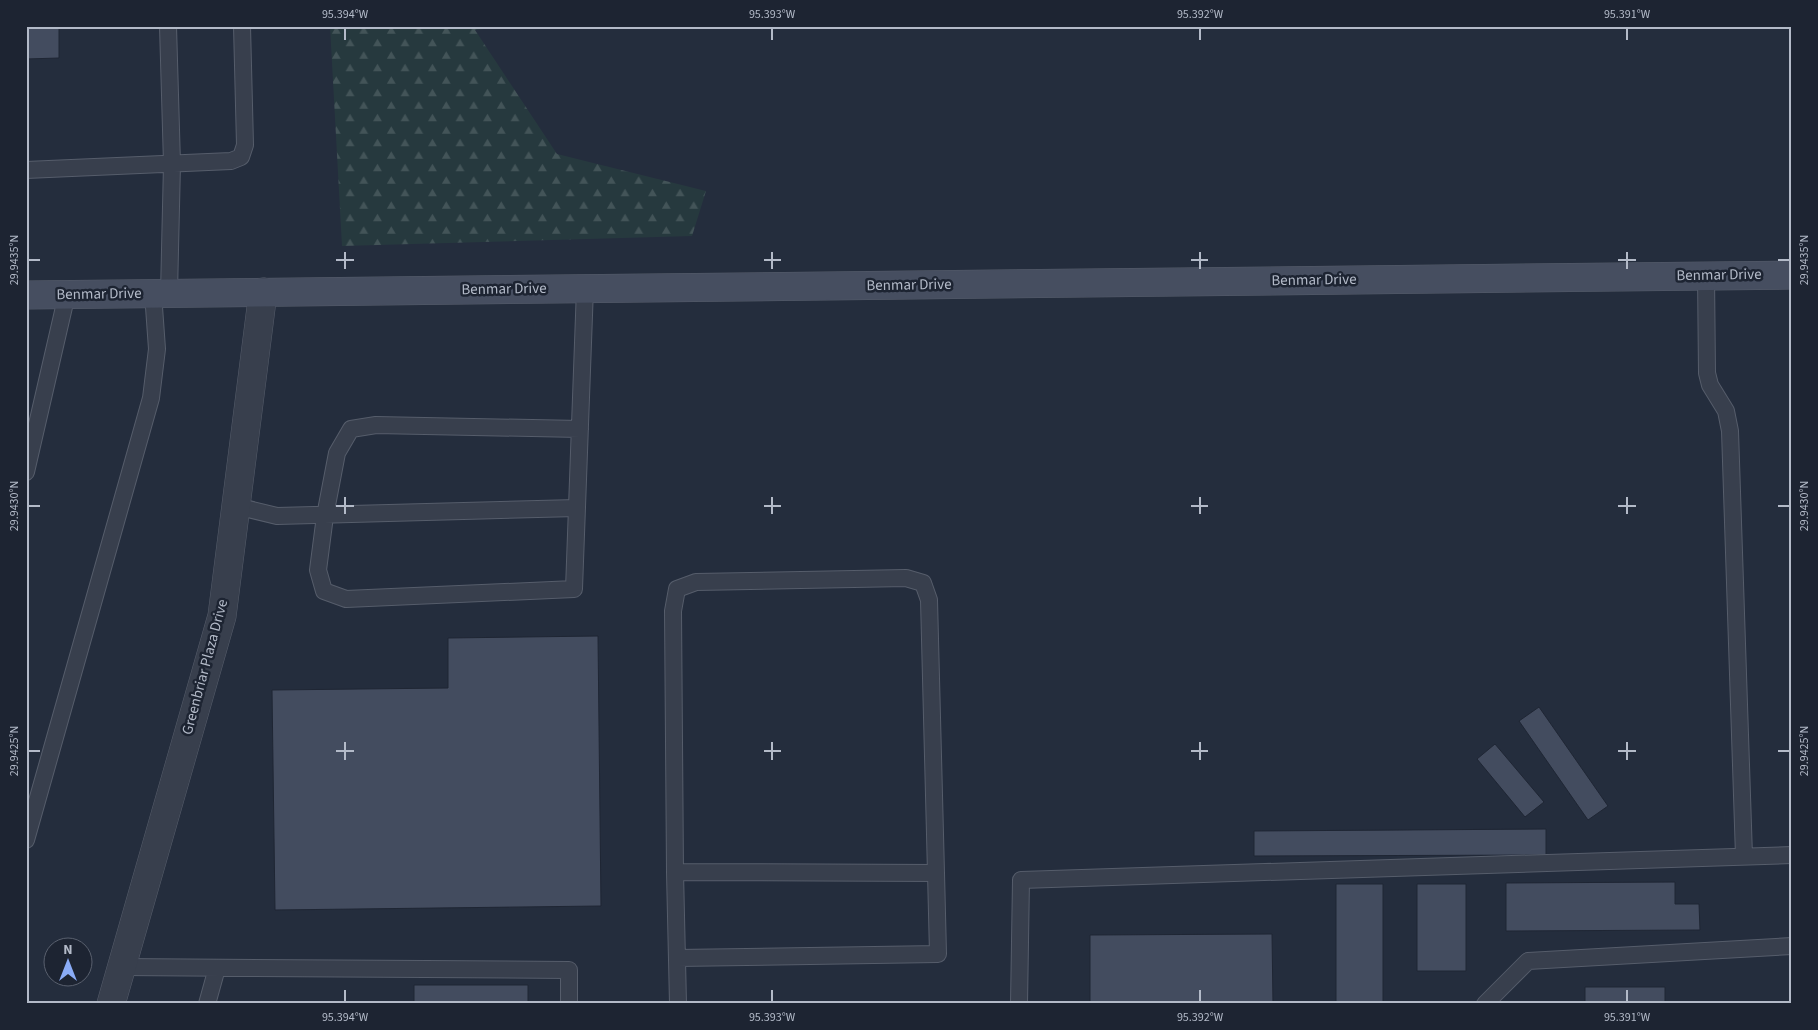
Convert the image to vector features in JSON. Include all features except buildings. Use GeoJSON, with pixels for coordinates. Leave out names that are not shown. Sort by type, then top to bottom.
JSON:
{"type":"FeatureCollection","features":[{"type":"Feature","properties":{"kind":"street","name":"Benmar Drive"},"geometry":{"type":"LineString","coordinates":[[26,295],[1792,275]]}},
{"type":"Feature","properties":{"kind":"street","name":"Greenbriar Plaza Drive"},"geometry":{"type":"LineString","coordinates":[[111,1004],[222,616],[264,292]]}},
{"type":"Feature","properties":{"kind":"lane"},"geometry":{"type":"LineString","coordinates":[[26,840],[151,398],[157,349],[172,164],[168,26]]}},
{"type":"Feature","properties":{"kind":"lane"},"geometry":{"type":"LineString","coordinates":[[26,170],[230,161],[241,157],[245,145],[242,26]]}},
{"type":"Feature","properties":{"kind":"lane"},"geometry":{"type":"LineString","coordinates":[[1706,276],[1707,373],[1710,386],[1726,410],[1730,431],[1744,856]]}},
{"type":"Feature","properties":{"kind":"lane"},"geometry":{"type":"LineString","coordinates":[[580,429],[376,425],[352,429],[337,453],[325,516],[318,570],[324,591],[346,599],[574,589],[580,429],[585,288]]}},
{"type":"Feature","properties":{"kind":"lane"},"geometry":{"type":"LineString","coordinates":[[26,472],[67,294]]}},
{"type":"Feature","properties":{"kind":"lane"},"geometry":{"type":"LineString","coordinates":[[236,506],[277,516],[577,508]]}},
{"type":"Feature","properties":{"kind":"lane"},"geometry":{"type":"LineString","coordinates":[[677,958],[938,954],[929,600],[923,583],[906,578],[696,582],[678,589],[673,611],[675,872],[678,1004]]}},
{"type":"Feature","properties":{"kind":"lane"},"geometry":{"type":"LineString","coordinates":[[1019,1004],[1022,880],[1792,855]]}},
{"type":"Feature","properties":{"kind":"lane"},"geometry":{"type":"LineString","coordinates":[[675,872],[936,873]]}},
{"type":"Feature","properties":{"kind":"lane"},"geometry":{"type":"LineString","coordinates":[[1485,1004],[1528,961],[1792,946]]}},
{"type":"Feature","properties":{"kind":"lane"},"geometry":{"type":"LineString","coordinates":[[121,967],[569,970],[569,1004]]}},
{"type":"Feature","properties":{"kind":"lane"},"geometry":{"type":"LineString","coordinates":[[207,1004],[217,968]]}},
{"type":"Feature","properties":{"kind":"green space"},"geometry":{"type":"Polygon","coordinates":[[[330,26],[508,26],[475,30],[557,154],[706,191],[692,236],[342,246],[330,26]]]}}]}
